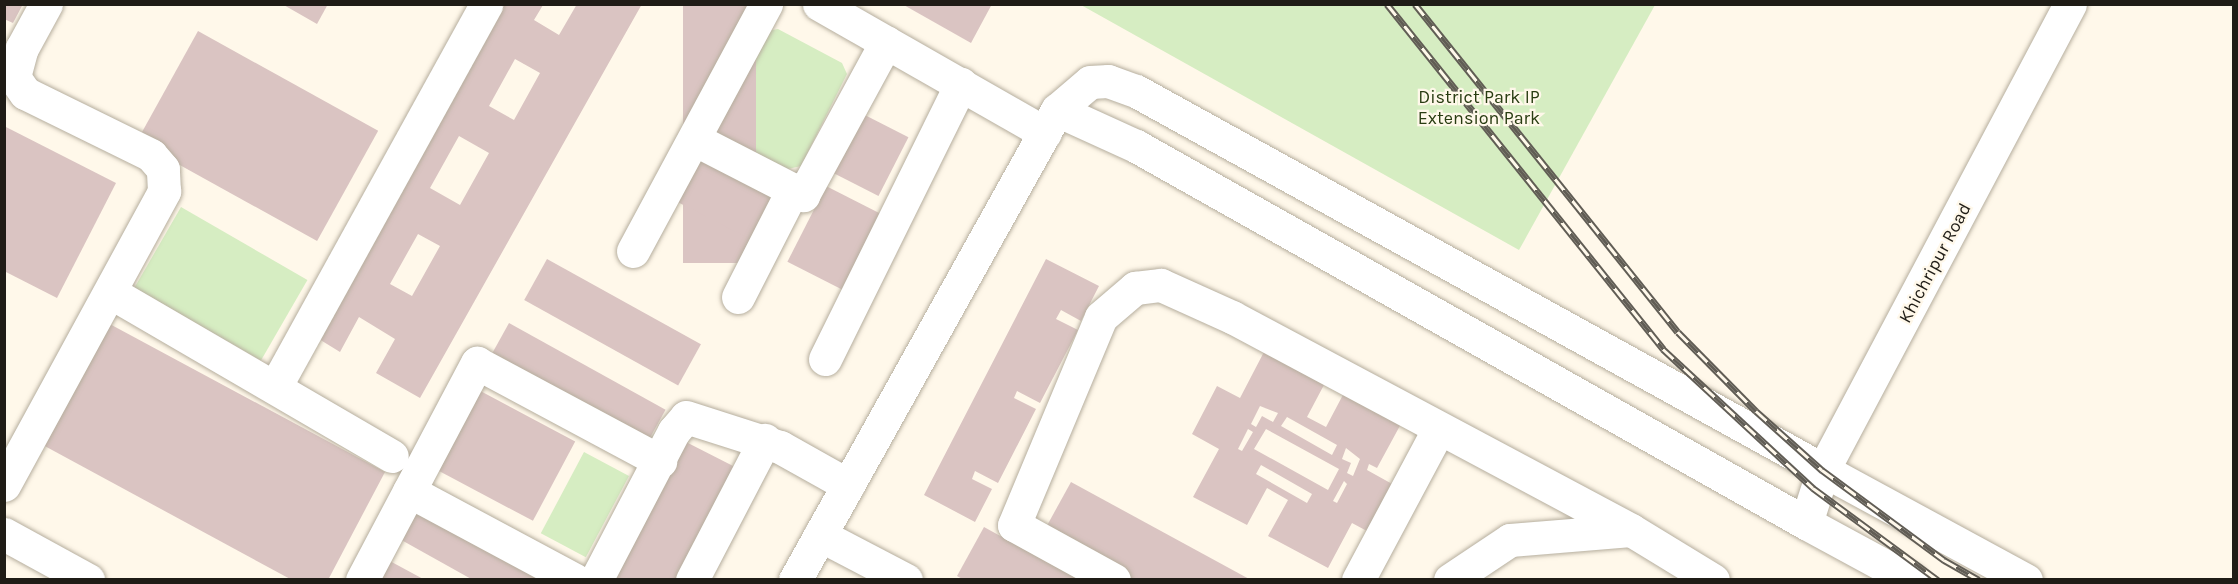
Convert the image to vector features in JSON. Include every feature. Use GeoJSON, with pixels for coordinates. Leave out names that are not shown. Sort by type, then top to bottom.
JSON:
{"type":"FeatureCollection","features":[{"type":"Feature","properties":{"kind":"street"},"geometry":{"type":"LineString","coordinates":[[4,485],[164,191],[163,169],[151,155],[25,93],[14,77],[22,48],[46,4]]}},
{"type":"Feature","properties":{"kind":"street"},"geometry":{"type":"LineString","coordinates":[[275,387],[486,4]]}},
{"type":"Feature","properties":{"kind":"street"},"geometry":{"type":"LineString","coordinates":[[633,251],[766,4]]}},
{"type":"Feature","properties":{"kind":"street"},"geometry":{"type":"LineString","coordinates":[[819,4],[961,84],[1051,122],[1146,152],[1806,523],[1890,575]]}},
{"type":"Feature","properties":{"kind":"street","name":"Khichripur Road"},"geometry":{"type":"LineString","coordinates":[[1806,523],[1823,470],[2070,4]]}},
{"type":"Feature","properties":{"kind":"street"},"geometry":{"type":"LineString","coordinates":[[694,139],[803,195],[886,42]]}},
{"type":"Feature","properties":{"kind":"street"},"geometry":{"type":"LineString","coordinates":[[795,579],[1051,122],[1090,82],[1108,81],[1136,91],[1823,470],[2026,579]]}},
{"type":"Feature","properties":{"kind":"street"},"geometry":{"type":"LineString","coordinates":[[825,359],[961,84]]}},
{"type":"Feature","properties":{"kind":"street"},"geometry":{"type":"LineString","coordinates":[[738,297],[794,189]]}},
{"type":"Feature","properties":{"kind":"street"},"geometry":{"type":"LineString","coordinates":[[1114,579],[1014,525],[1101,317],[1135,288],[1161,285],[1222,312],[1631,530],[1713,579]]}},
{"type":"Feature","properties":{"kind":"street"},"geometry":{"type":"LineString","coordinates":[[110,292],[392,456]]}},
{"type":"Feature","properties":{"kind":"street"},"geometry":{"type":"LineString","coordinates":[[362,579],[477,363],[660,461]]}},
{"type":"Feature","properties":{"kind":"street"},"geometry":{"type":"LineString","coordinates":[[596,579],[674,431],[686,417],[765,440],[848,485]]}},
{"type":"Feature","properties":{"kind":"street"},"geometry":{"type":"LineString","coordinates":[[1358,579],[1439,428]]}},
{"type":"Feature","properties":{"kind":"street"},"geometry":{"type":"LineString","coordinates":[[692,579],[765,440]]}},
{"type":"Feature","properties":{"kind":"street"},"geometry":{"type":"LineString","coordinates":[[409,491],[575,579]]}},
{"type":"Feature","properties":{"kind":"street"},"geometry":{"type":"LineString","coordinates":[[1450,579],[1510,540],[1631,530]]}},
{"type":"Feature","properties":{"kind":"street"},"geometry":{"type":"LineString","coordinates":[[4,534],[76,577]]}},
{"type":"Feature","properties":{"kind":"street"},"geometry":{"type":"LineString","coordinates":[[820,535],[906,579]]}},
{"type":"Feature","properties":{"kind":"green space","name":"District Park IP Extension Park"},"geometry":{"type":"Polygon","coordinates":[[[1081,5],[1655,5],[1519,250],[1081,5]]]}},
{"type":"Feature","properties":{"kind":"green space"},"geometry":{"type":"Polygon","coordinates":[[[778,29],[842,63],[847,74],[801,166],[788,169],[723,136],[719,119],[767,31],[778,29]]]}},
{"type":"Feature","properties":{"kind":"green space"},"geometry":{"type":"Polygon","coordinates":[[[181,207],[307,280],[261,361],[134,288],[181,207]]]}},
{"type":"Feature","properties":{"kind":"green space"},"geometry":{"type":"Polygon","coordinates":[[[584,452],[629,476],[586,557],[541,533],[584,452]]]}},
{"type":"Feature","properties":{"kind":"building"},"geometry":{"type":"Polygon","coordinates":[[[4,4],[23,4],[13,23],[4,19],[4,4]]]}},
{"type":"Feature","properties":{"kind":"building"},"geometry":{"type":"Polygon","coordinates":[[[282,4],[328,4],[317,24],[282,4]]]}},
{"type":"Feature","properties":{"kind":"building"},"geometry":{"type":"Polygon","coordinates":[[[577,4],[642,4],[420,398],[376,373],[395,339],[359,317],[340,352],[314,336],[502,5],[543,5],[534,20],[559,35],[577,4]],[[515,59],[489,106],[514,120],[540,73],[515,59]],[[459,136],[430,188],[460,205],[489,153],[459,136]],[[418,234],[390,284],[412,296],[440,246],[418,234]]]}},
{"type":"Feature","properties":{"kind":"building"},"geometry":{"type":"Polygon","coordinates":[[[683,4],[756,4],[756,263],[683,263],[683,4]]]}},
{"type":"Feature","properties":{"kind":"building"},"geometry":{"type":"Polygon","coordinates":[[[902,4],[992,4],[971,43],[902,4]]]}},
{"type":"Feature","properties":{"kind":"building"},"geometry":{"type":"Polygon","coordinates":[[[198,31],[378,131],[317,241],[137,141],[198,31]]]}},
{"type":"Feature","properties":{"kind":"building"},"geometry":{"type":"Polygon","coordinates":[[[855,110],[908,137],[878,196],[825,169],[855,110]]]}},
{"type":"Feature","properties":{"kind":"building"},"geometry":{"type":"Polygon","coordinates":[[[4,126],[116,183],[57,298],[4,271],[4,126]]]}},
{"type":"Feature","properties":{"kind":"building"},"geometry":{"type":"Polygon","coordinates":[[[699,150],[783,193],[757,243],[674,200],[699,150]]]}},
{"type":"Feature","properties":{"kind":"building"},"geometry":{"type":"Polygon","coordinates":[[[826,186],[883,215],[844,291],[787,262],[826,186]]]}},
{"type":"Feature","properties":{"kind":"building"},"geometry":{"type":"Polygon","coordinates":[[[547,259],[701,344],[678,385],[524,300],[547,259]]]}},
{"type":"Feature","properties":{"kind":"building"},"geometry":{"type":"Polygon","coordinates":[[[1046,259],[1099,286],[1081,321],[1061,310],[1056,319],[1078,330],[1040,403],[1017,391],[1014,398],[1036,409],[998,483],[975,471],[972,479],[992,489],[975,522],[924,495],[1046,259]]]}},
{"type":"Feature","properties":{"kind":"building"},"geometry":{"type":"Polygon","coordinates":[[[106,322],[385,472],[328,580],[292,580],[41,444],[106,322]]]}},
{"type":"Feature","properties":{"kind":"building"},"geometry":{"type":"Polygon","coordinates":[[[509,323],[666,410],[648,441],[492,354],[509,323]]]}},
{"type":"Feature","properties":{"kind":"building"},"geometry":{"type":"Polygon","coordinates":[[[1265,350],[1325,383],[1307,417],[1326,427],[1345,391],[1402,422],[1377,468],[1369,464],[1367,470],[1403,490],[1378,537],[1352,523],[1328,568],[1268,536],[1288,500],[1267,488],[1247,525],[1193,497],[1219,449],[1192,434],[1217,386],[1240,398],[1265,350]],[[1260,406],[1251,424],[1256,427],[1262,416],[1273,422],[1278,413],[1260,406]],[[1287,417],[1281,426],[1332,455],[1337,445],[1287,417]],[[1248,429],[1238,449],[1242,451],[1253,432],[1248,429]],[[1266,429],[1254,449],[1328,490],[1339,469],[1266,429]],[[1346,448],[1342,459],[1351,463],[1347,473],[1353,476],[1360,459],[1346,448]],[[1261,465],[1256,474],[1307,503],[1312,494],[1261,465]],[[1344,481],[1333,501],[1337,503],[1347,484],[1344,481]]]}},
{"type":"Feature","properties":{"kind":"building"},"geometry":{"type":"Polygon","coordinates":[[[471,386],[575,441],[533,521],[429,465],[471,386]]]}},
{"type":"Feature","properties":{"kind":"building"},"geometry":{"type":"Polygon","coordinates":[[[686,442],[737,468],[679,580],[614,580],[686,442]]]}},
{"type":"Feature","properties":{"kind":"building"},"geometry":{"type":"Polygon","coordinates":[[[1071,482],[1251,580],[1133,580],[1044,531],[1071,482]]]}},
{"type":"Feature","properties":{"kind":"building"},"geometry":{"type":"Polygon","coordinates":[[[415,501],[558,580],[473,580],[396,537],[415,501]]]}},
{"type":"Feature","properties":{"kind":"building"},"geometry":{"type":"Polygon","coordinates":[[[984,527],[1080,580],[964,580],[957,576],[984,527]]]}},
{"type":"Feature","properties":{"kind":"building"},"geometry":{"type":"Polygon","coordinates":[[[388,560],[425,580],[377,580],[388,560]]]}},
{"type":"Feature","properties":{"kind":"railway"},"geometry":{"type":"LineString","coordinates":[[1387,4],[1663,349],[1813,488],[1938,580]]}},
{"type":"Feature","properties":{"kind":"railway"},"geometry":{"type":"LineString","coordinates":[[1415,4],[1678,332],[1756,411],[1822,470],[1944,560],[1979,580]]}}]}
